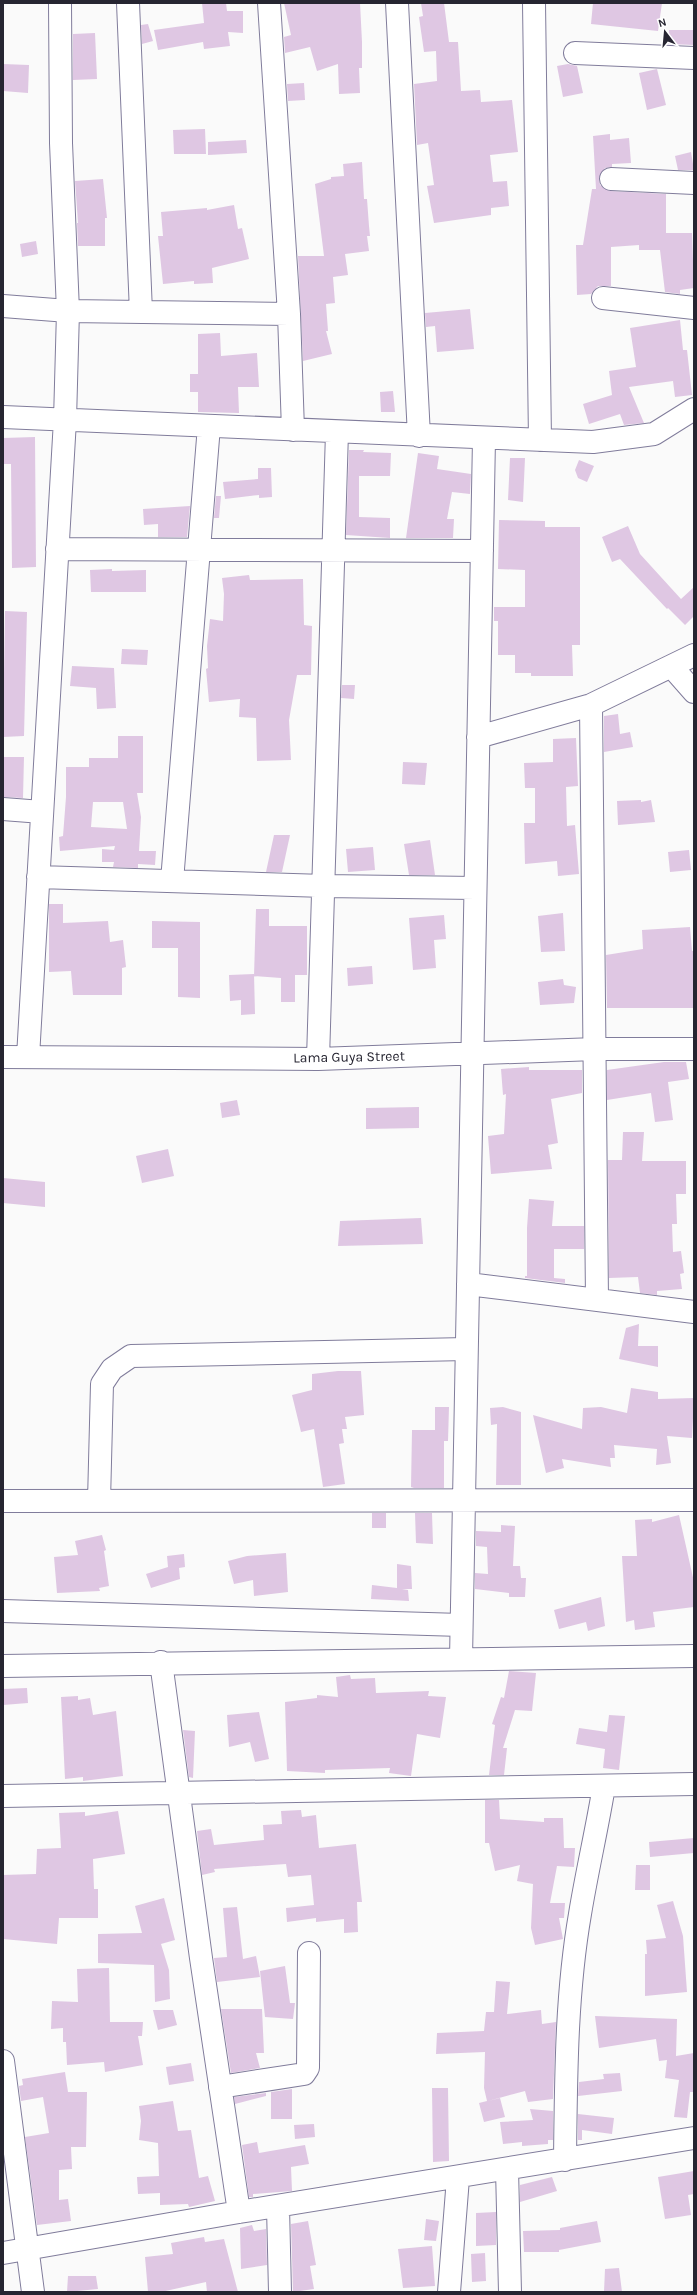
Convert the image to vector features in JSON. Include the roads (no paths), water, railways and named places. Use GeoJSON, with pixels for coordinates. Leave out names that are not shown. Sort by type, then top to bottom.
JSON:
{"type":"FeatureCollection","features":[{"type":"Feature","properties":{"kind":"street"},"geometry":{"type":"LineString","coordinates":[[28,1056],[65,420],[68,311],[61,143],[60,3]]}},
{"type":"Feature","properties":{"kind":"street"},"geometry":{"type":"LineString","coordinates":[[128,3],[141,312]]}},
{"type":"Feature","properties":{"kind":"street"},"geometry":{"type":"LineString","coordinates":[[269,3],[289,314],[293,430]]}},
{"type":"Feature","properties":{"kind":"street"},"geometry":{"type":"LineString","coordinates":[[397,3],[419,436]]}},
{"type":"Feature","properties":{"kind":"street"},"geometry":{"type":"LineString","coordinates":[[534,3],[540,440]]}},
{"type":"Feature","properties":{"kind":"street"},"geometry":{"type":"LineString","coordinates":[[575,54],[694,58]]}},
{"type":"Feature","properties":{"kind":"street"},"geometry":{"type":"LineString","coordinates":[[611,178],[694,183]]}},
{"type":"Feature","properties":{"kind":"street"},"geometry":{"type":"LineString","coordinates":[[603,298],[694,308]]}},
{"type":"Feature","properties":{"kind":"street"},"geometry":{"type":"LineString","coordinates":[[3,306],[68,311],[289,314]]}},
{"type":"Feature","properties":{"kind":"street"},"geometry":{"type":"LineString","coordinates":[[3,417],[484,439],[593,442],[654,434],[694,409]]}},
{"type":"Feature","properties":{"kind":"street"},"geometry":{"type":"LineString","coordinates":[[172,881],[209,426]]}},
{"type":"Feature","properties":{"kind":"street"},"geometry":{"type":"LineString","coordinates":[[318,1059],[337,432]]}},
{"type":"Feature","properties":{"kind":"street"},"geometry":{"type":"LineString","coordinates":[[461,1659],[484,439]]}},
{"type":"Feature","properties":{"kind":"street"},"geometry":{"type":"LineString","coordinates":[[57,549],[482,551]]}},
{"type":"Feature","properties":{"kind":"street"},"geometry":{"type":"LineString","coordinates":[[478,737],[591,705],[685,660],[694,692]]}},
{"type":"Feature","properties":{"kind":"street"},"geometry":{"type":"LineString","coordinates":[[591,705],[597,1300]]}},
{"type":"Feature","properties":{"kind":"street"},"geometry":{"type":"LineString","coordinates":[[3,809],[42,812]]}},
{"type":"Feature","properties":{"kind":"street"},"geometry":{"type":"LineString","coordinates":[[38,877],[324,886],[475,888]]}},
{"type":"Feature","properties":{"kind":"street","name":"Lama Guya Street"},"geometry":{"type":"LineString","coordinates":[[3,1057],[318,1059],[595,1049],[694,1049]]}},
{"type":"Feature","properties":{"kind":"street"},"geometry":{"type":"LineString","coordinates":[[468,1284],[694,1312]]}},
{"type":"Feature","properties":{"kind":"street"},"geometry":{"type":"LineString","coordinates":[[99,1501],[102,1384],[112,1369],[131,1356],[466,1349]]}},
{"type":"Feature","properties":{"kind":"street"},"geometry":{"type":"LineString","coordinates":[[3,1501],[694,1500]]}},
{"type":"Feature","properties":{"kind":"street"},"geometry":{"type":"LineString","coordinates":[[3,1611],[461,1625]]}},
{"type":"Feature","properties":{"kind":"street"},"geometry":{"type":"LineString","coordinates":[[3,1666],[161,1662],[694,1656]]}},
{"type":"Feature","properties":{"kind":"street"},"geometry":{"type":"LineString","coordinates":[[161,1662],[178,1793],[239,2212]]}},
{"type":"Feature","properties":{"kind":"street"},"geometry":{"type":"LineString","coordinates":[[3,1796],[694,1784]]}},
{"type":"Feature","properties":{"kind":"street"},"geometry":{"type":"LineString","coordinates":[[565,2160],[567,2032],[579,1914],[597,1831],[604,1786]]}},
{"type":"Feature","properties":{"kind":"street"},"geometry":{"type":"LineString","coordinates":[[220,2087],[296,2077],[304,2074],[308,2068],[309,1953]]}},
{"type":"Feature","properties":{"kind":"street"},"geometry":{"type":"LineString","coordinates":[[3,2061],[33,2292]]}},
{"type":"Feature","properties":{"kind":"street"},"geometry":{"type":"LineString","coordinates":[[3,2253],[239,2212],[458,2178],[694,2138]]}},
{"type":"Feature","properties":{"kind":"street"},"geometry":{"type":"LineString","coordinates":[[507,2169],[510,2292]]}},
{"type":"Feature","properties":{"kind":"street"},"geometry":{"type":"LineString","coordinates":[[449,2292],[458,2178]]}},
{"type":"Feature","properties":{"kind":"street"},"geometry":{"type":"LineString","coordinates":[[278,2207],[280,2292]]}}]}
